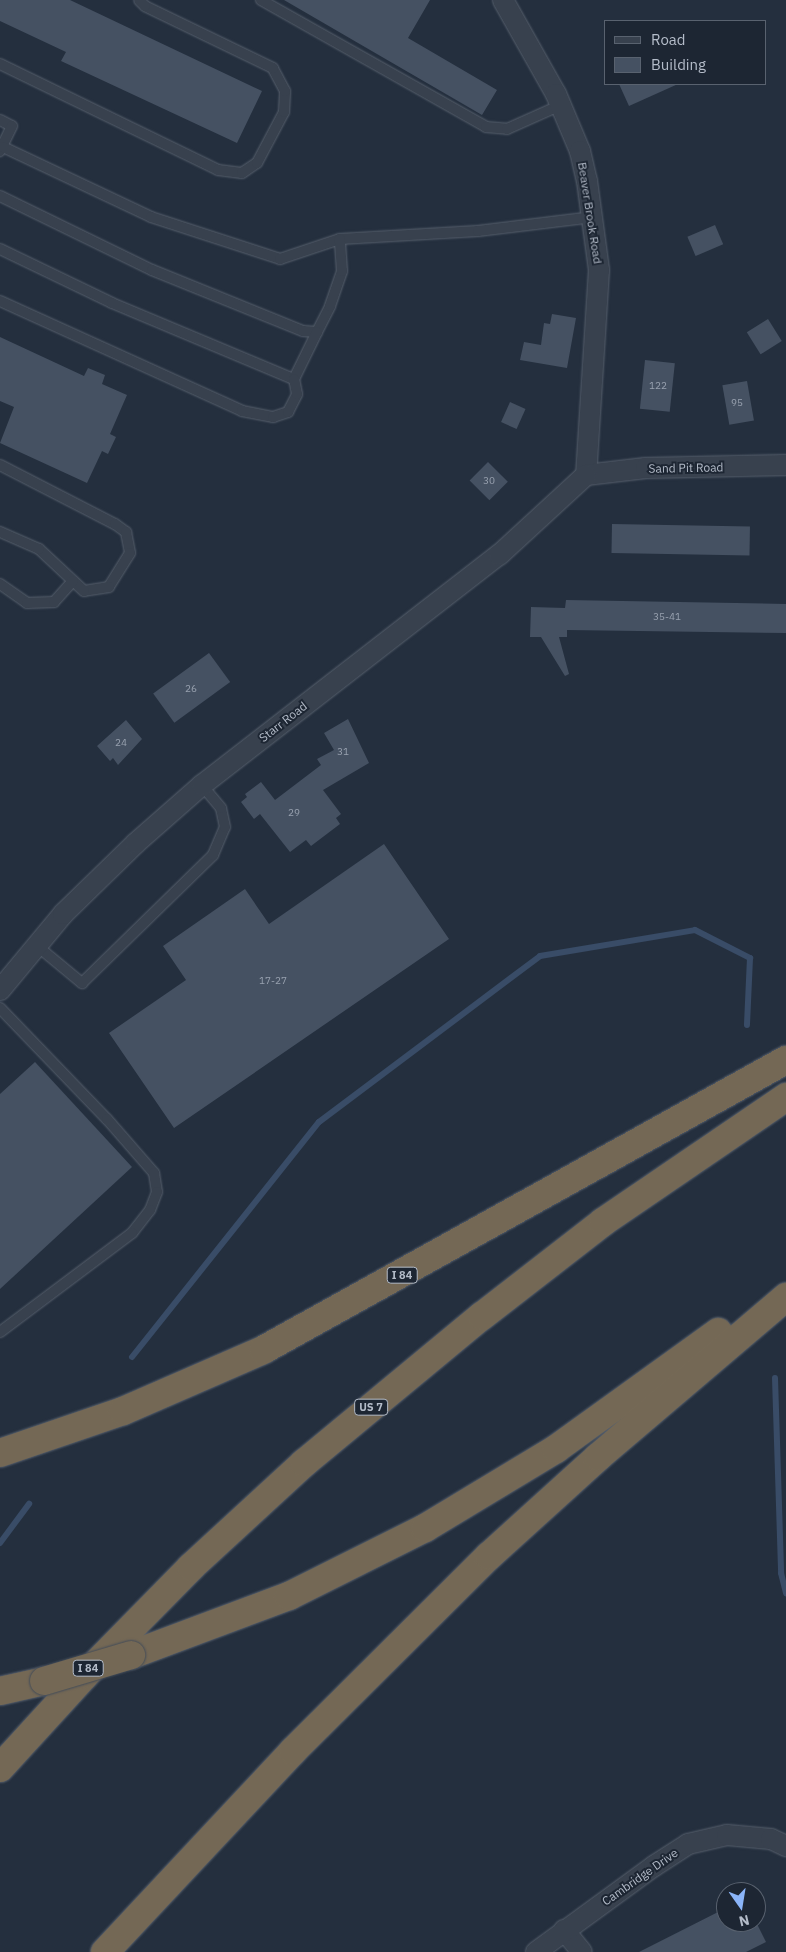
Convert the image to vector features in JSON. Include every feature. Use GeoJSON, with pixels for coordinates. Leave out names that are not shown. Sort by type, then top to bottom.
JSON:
{"type":"FeatureCollection","features":[{"type":"Feature","properties":{"kind":"highway","name":"I 84"},"geometry":{"type":"LineString","coordinates":[[0,1453],[123,1411],[262,1350],[786,1060]]}},
{"type":"Feature","properties":{"kind":"highway","name":"US 7"},"geometry":{"type":"LineString","coordinates":[[0,1768],[184,1574],[304,1463],[482,1316],[602,1222],[786,1097]]}},
{"type":"Feature","properties":{"kind":"highway","name":"I 84"},"geometry":{"type":"LineString","coordinates":[[0,1692],[131,1655],[289,1596],[458,1510],[586,1428],[786,1281]]}},
{"type":"Feature","properties":{"kind":"highway"},"geometry":{"type":"LineString","coordinates":[[105,1952],[306,1738],[490,1556],[598,1457],[786,1297]]}},
{"type":"Feature","properties":{"kind":"highway"},"geometry":{"type":"LineString","coordinates":[[117,1952],[218,1831]]}},
{"type":"Feature","properties":{"kind":"street","name":"Beaver Brook Road"},"geometry":{"type":"LineString","coordinates":[[503,0],[561,105],[580,151],[593,217],[598,270],[586,475]]}},
{"type":"Feature","properties":{"kind":"street","name":"Sand Pit Road"},"geometry":{"type":"LineString","coordinates":[[586,475],[646,468],[786,465]]}},
{"type":"Feature","properties":{"kind":"street","name":"Starr Road"},"geometry":{"type":"LineString","coordinates":[[0,990],[36,945],[136,843],[202,785],[499,555],[586,475]]}},
{"type":"Feature","properties":{"kind":"street","name":"Cambridge Drive"},"geometry":{"type":"LineString","coordinates":[[536,1952],[564,1930],[688,1844],[727,1835],[771,1839],[786,1846]]}},
{"type":"Feature","properties":{"kind":"street"},"geometry":{"type":"LineString","coordinates":[[564,1930],[582,1952]]}},
{"type":"Feature","properties":{"kind":"lane"},"geometry":{"type":"LineString","coordinates":[[0,64],[218,170],[242,173],[257,163],[284,112],[285,91],[273,68],[145,6],[139,0]]}},
{"type":"Feature","properties":{"kind":"lane"},"geometry":{"type":"LineString","coordinates":[[260,0],[486,127],[507,129],[561,105]]}},
{"type":"Feature","properties":{"kind":"lane"},"geometry":{"type":"LineString","coordinates":[[0,120],[12,126],[1,150],[151,217],[280,259],[340,239],[478,232],[593,217]]}},
{"type":"Feature","properties":{"kind":"lane"},"geometry":{"type":"LineString","coordinates":[[0,196],[152,270],[287,326],[317,332]]}},
{"type":"Feature","properties":{"kind":"lane"},"geometry":{"type":"LineString","coordinates":[[0,301],[242,411],[272,418],[288,412],[297,394],[294,379],[330,306],[342,271],[340,239]]}},
{"type":"Feature","properties":{"kind":"lane"},"geometry":{"type":"LineString","coordinates":[[0,249],[112,303],[294,379]]}},
{"type":"Feature","properties":{"kind":"lane"},"geometry":{"type":"LineString","coordinates":[[0,465],[126,532],[130,553],[109,587],[84,591],[39,549],[0,532]]}},
{"type":"Feature","properties":{"kind":"lane"},"geometry":{"type":"LineString","coordinates":[[0,584],[27,603],[54,602],[73,581]]}},
{"type":"Feature","properties":{"kind":"lane"},"geometry":{"type":"LineString","coordinates":[[36,945],[82,983],[213,854],[225,827],[221,808],[202,785]]}},
{"type":"Feature","properties":{"kind":"lane"},"geometry":{"type":"LineString","coordinates":[[0,1008],[108,1119],[154,1173],[157,1192],[150,1210],[132,1233],[0,1332]]}},
{"type":"Feature","properties":{"kind":"building"},"geometry":{"type":"Polygon","coordinates":[[[0,0],[70,0],[262,91],[237,143],[61,61],[66,52],[0,21],[0,0]]]}},
{"type":"Feature","properties":{"kind":"building"},"geometry":{"type":"Polygon","coordinates":[[[284,0],[430,0],[408,38],[497,90],[482,115],[284,0]]]}},
{"type":"Feature","properties":{"kind":"building"},"geometry":{"type":"Polygon","coordinates":[[[619,85],[676,85],[629,106],[619,85]]]}},
{"type":"Feature","properties":{"kind":"building"},"geometry":{"type":"Polygon","coordinates":[[[715,225],[723,244],[696,256],[687,237],[715,225]]]}},
{"type":"Feature","properties":{"kind":"building"},"geometry":{"type":"Polygon","coordinates":[[[552,314],[576,318],[567,368],[520,360],[524,342],[541,345],[544,323],[550,324],[552,314]]]}},
{"type":"Feature","properties":{"kind":"building"},"geometry":{"type":"Polygon","coordinates":[[[768,319],[782,341],[761,354],[747,332],[768,319]]]}},
{"type":"Feature","properties":{"kind":"building"},"geometry":{"type":"Polygon","coordinates":[[[0,337],[84,376],[88,368],[105,375],[102,384],[127,395],[110,434],[116,437],[108,454],[102,451],[87,483],[0,443],[14,407],[0,401],[0,337]]]}},
{"type":"Feature","properties":{"kind":"building"},"geometry":{"type":"Polygon","coordinates":[[[645,360],[675,363],[670,412],[640,409],[645,360]]]}},
{"type":"Feature","properties":{"kind":"building"},"geometry":{"type":"Polygon","coordinates":[[[747,381],[754,420],[729,425],[722,385],[747,381]]]}},
{"type":"Feature","properties":{"kind":"building"},"geometry":{"type":"Polygon","coordinates":[[[510,402],[526,409],[517,429],[501,422],[510,402]]]}},
{"type":"Feature","properties":{"kind":"building"},"geometry":{"type":"Polygon","coordinates":[[[488,462],[508,482],[489,500],[470,480],[488,462]]]}},
{"type":"Feature","properties":{"kind":"building"},"geometry":{"type":"Polygon","coordinates":[[[612,524],[750,526],[749,555],[611,553],[612,524]]]}},
{"type":"Feature","properties":{"kind":"building"},"geometry":{"type":"Polygon","coordinates":[[[566,600],[786,604],[786,633],[567,630],[567,637],[559,637],[569,674],[565,676],[541,637],[530,637],[531,607],[565,608],[566,600]]]}},
{"type":"Feature","properties":{"kind":"building"},"geometry":{"type":"Polygon","coordinates":[[[209,653],[230,682],[174,723],[153,694],[209,653]]]}},
{"type":"Feature","properties":{"kind":"building"},"geometry":{"type":"Polygon","coordinates":[[[348,719],[369,763],[323,790],[341,814],[336,818],[340,824],[311,846],[306,840],[290,852],[260,814],[254,819],[241,802],[247,797],[245,794],[261,782],[275,800],[321,765],[317,759],[334,750],[324,733],[348,719]]]}},
{"type":"Feature","properties":{"kind":"building"},"geometry":{"type":"Polygon","coordinates":[[[126,720],[142,739],[118,765],[113,758],[110,761],[97,746],[126,720]]]}},
{"type":"Feature","properties":{"kind":"building"},"geometry":{"type":"Polygon","coordinates":[[[384,844],[449,939],[174,1128],[109,1033],[186,980],[163,946],[245,889],[269,924],[384,844]]]}},
{"type":"Feature","properties":{"kind":"building"},"geometry":{"type":"Polygon","coordinates":[[[35,1062],[132,1167],[0,1289],[0,1094],[35,1062]]]}},
{"type":"Feature","properties":{"kind":"building"},"geometry":{"type":"Polygon","coordinates":[[[716,1913],[716,1932],[761,1932],[766,1942],[746,1952],[639,1952],[716,1913]]]}},
{"type":"Feature","properties":{"kind":"waterway"},"geometry":{"type":"LineString","coordinates":[[132,1357],[319,1122],[540,956],[695,930],[750,958],[747,1025]]}},
{"type":"Feature","properties":{"kind":"waterway"},"geometry":{"type":"LineString","coordinates":[[775,1378],[781,1573],[786,1593]]}},
{"type":"Feature","properties":{"kind":"waterway"},"geometry":{"type":"LineString","coordinates":[[0,1543],[29,1504]]}}]}
